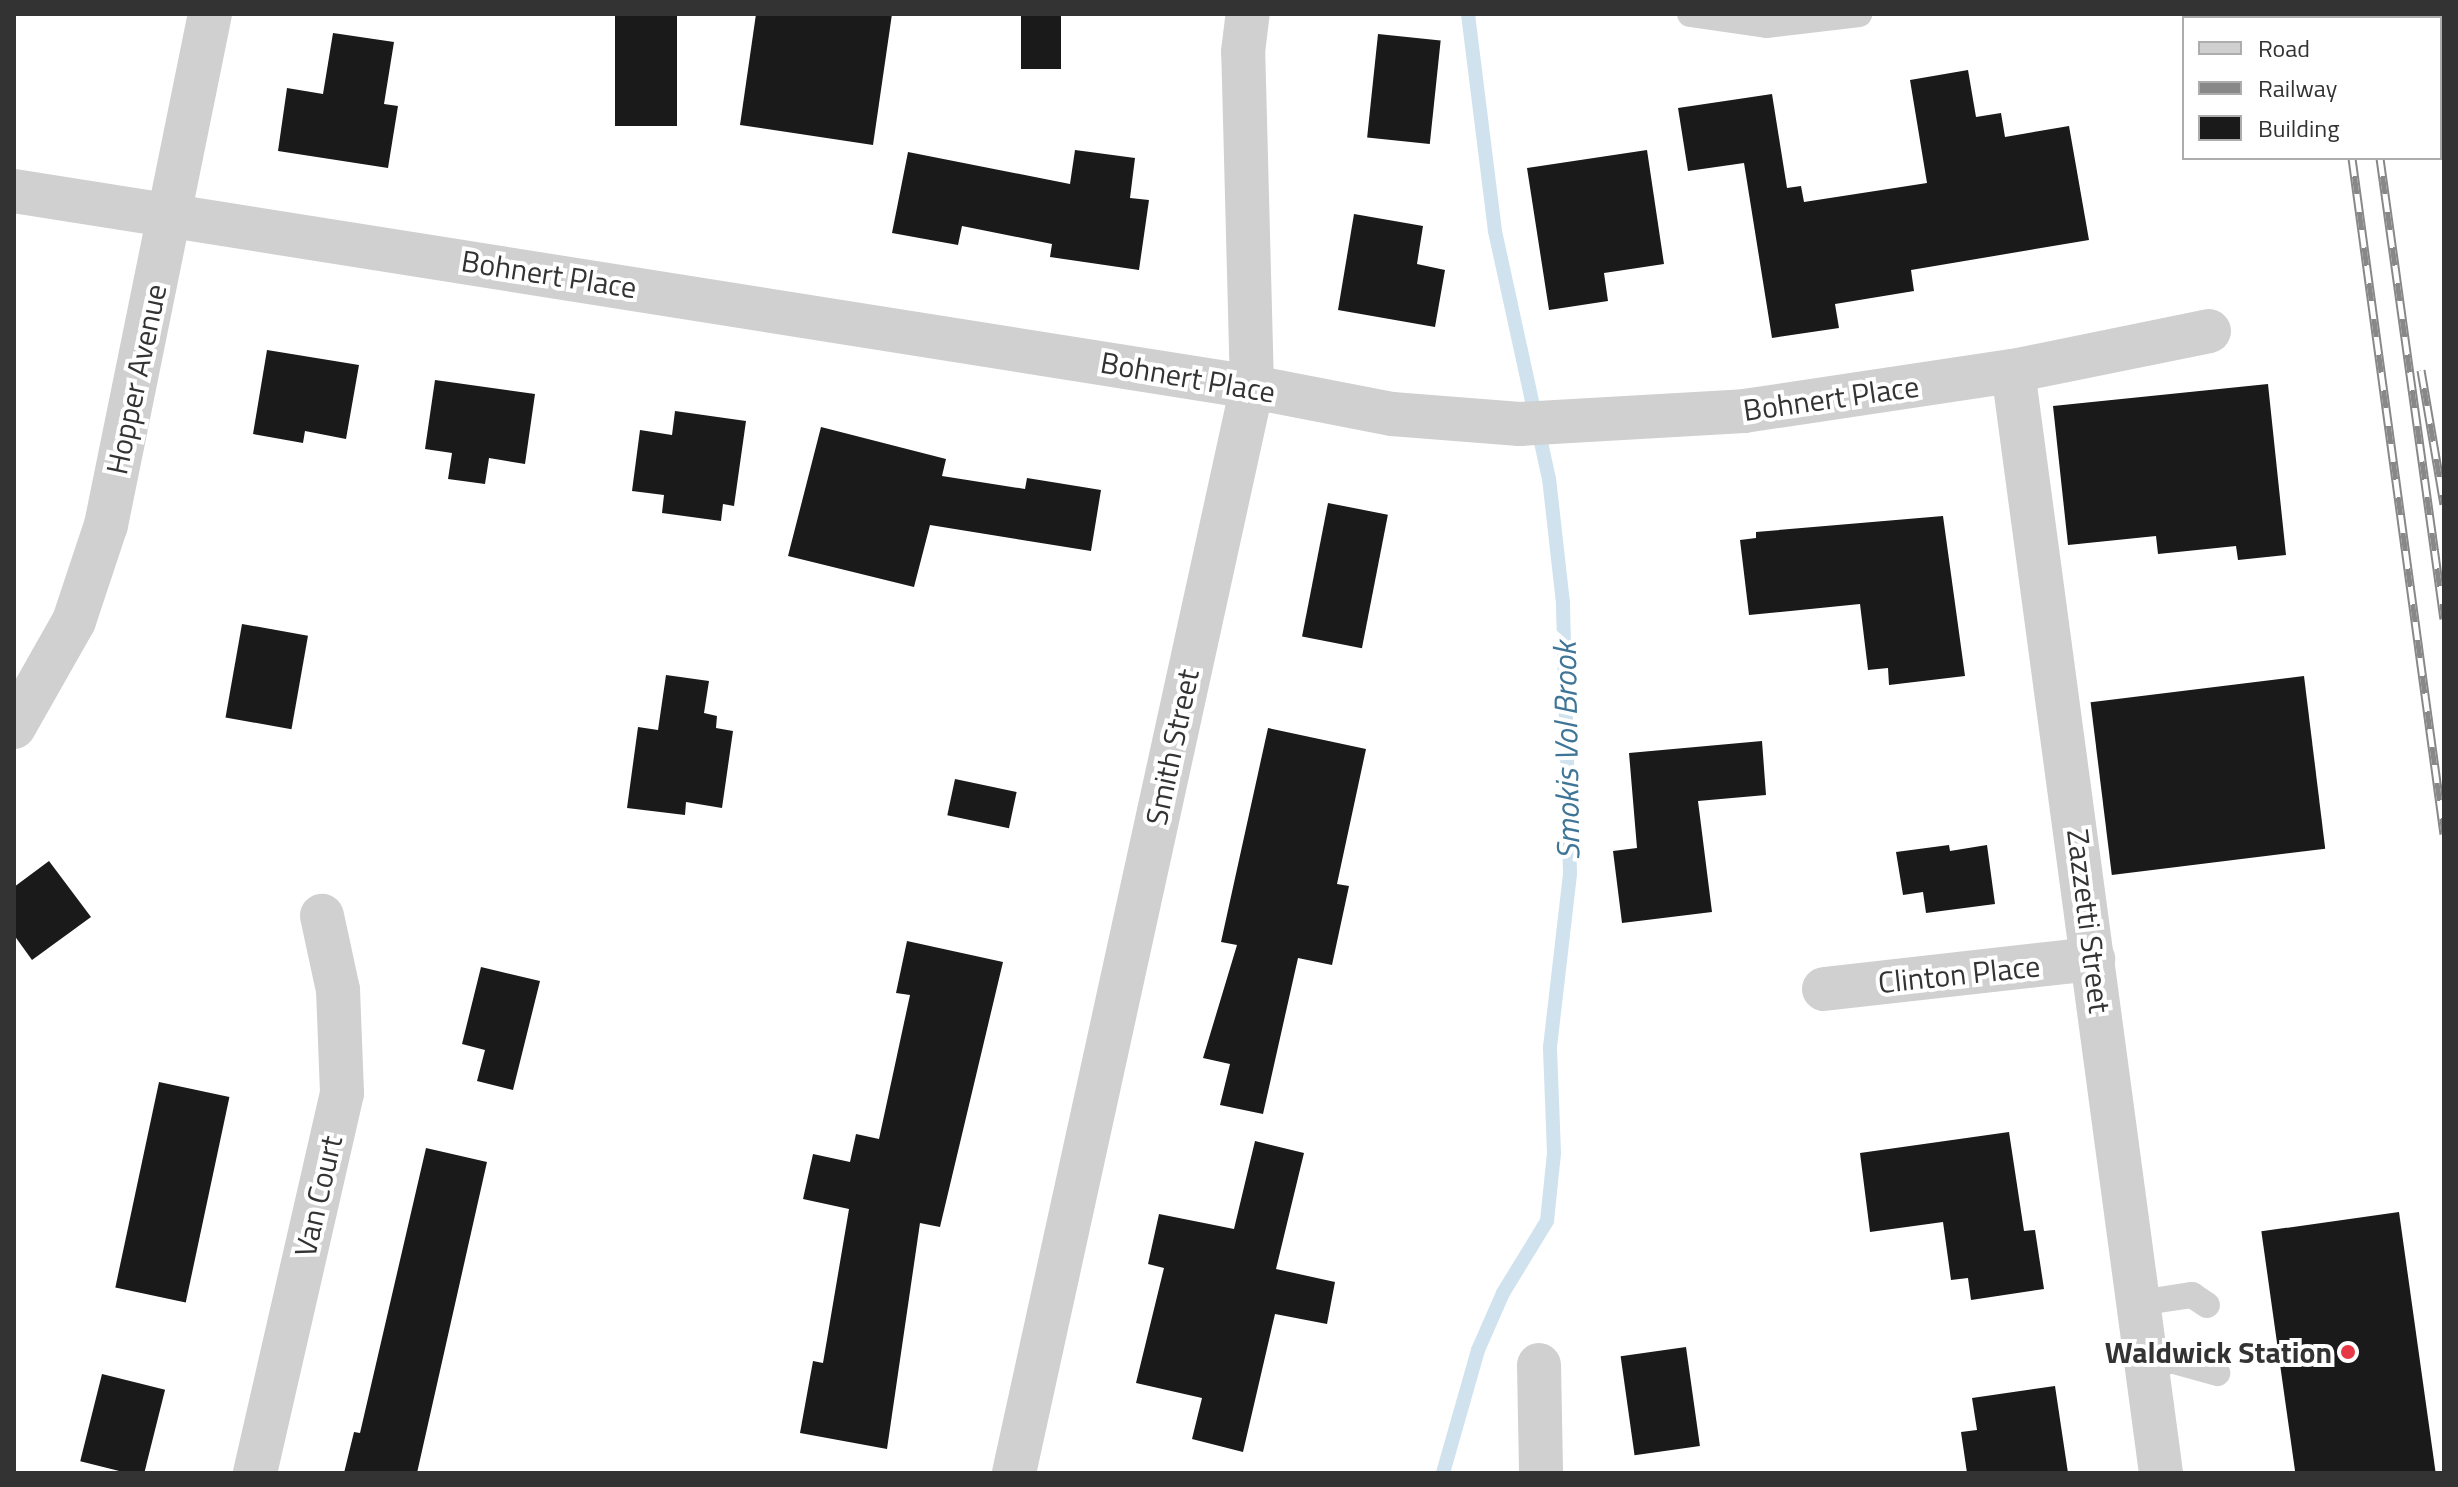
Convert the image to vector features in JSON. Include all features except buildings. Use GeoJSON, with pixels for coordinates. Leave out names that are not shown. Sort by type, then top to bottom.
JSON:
{"type":"FeatureCollection","features":[{"type":"Feature","properties":{"kind":"street","name":"Hopper Avenue"},"geometry":{"type":"LineString","coordinates":[[14,727],[74,621],[106,525],[210,14]]}},
{"type":"Feature","properties":{"kind":"street","name":"Smith Street"},"geometry":{"type":"LineString","coordinates":[[1014,1473],[1252,387],[1243,52],[1248,14]]}},
{"type":"Feature","properties":{"kind":"street","name":"Bohnert Place"},"geometry":{"type":"LineString","coordinates":[[14,191],[1252,387],[1392,414],[1537,422],[1730,413],[2013,371],[2209,331]]}},
{"type":"Feature","properties":{"kind":"street","name":"Zazzetti Street"},"geometry":{"type":"LineString","coordinates":[[2013,371],[2161,1473]]}},
{"type":"Feature","properties":{"kind":"street","name":"Van Court"},"geometry":{"type":"LineString","coordinates":[[255,1473],[342,1093],[338,990],[322,916]]}},
{"type":"Feature","properties":{"kind":"street","name":"Clinton Place"},"geometry":{"type":"LineString","coordinates":[[1824,989],[2093,959]]}},
{"type":"Feature","properties":{"kind":"street"},"geometry":{"type":"LineString","coordinates":[[1539,1365],[1541,1473]]}},
{"type":"Feature","properties":{"kind":"lane"},"geometry":{"type":"LineString","coordinates":[[1690,14],[1766,25],[1859,14]]}},
{"type":"Feature","properties":{"kind":"lane"},"geometry":{"type":"LineString","coordinates":[[2139,1303],[2192,1295],[2207,1305]]}},
{"type":"Feature","properties":{"kind":"lane"},"geometry":{"type":"LineString","coordinates":[[2146,1362],[2174,1361],[2217,1373]]}},
{"type":"Feature","properties":{"kind":"waterway","name":"Smokis Vol Brook"},"geometry":{"type":"LineString","coordinates":[[1443,1473],[1478,1350],[1503,1293],[1547,1221],[1554,1153],[1550,1047],[1570,873],[1563,603],[1549,479],[1495,231],[1468,14]]}},
{"type":"Feature","properties":{"kind":"railway"},"geometry":{"type":"LineString","coordinates":[[2352,160],[2444,834]]}},
{"type":"Feature","properties":{"kind":"railway"},"geometry":{"type":"LineString","coordinates":[[2380,160],[2444,619]]}},
{"type":"Feature","properties":{"kind":"railway"},"geometry":{"type":"LineString","coordinates":[[2421,370],[2444,504]]}},
{"type":"Feature","properties":{"kind":"place","name":"Waldwick Station"},"geometry":{"type":"Point","coordinates":[2348,1352]}}]}
